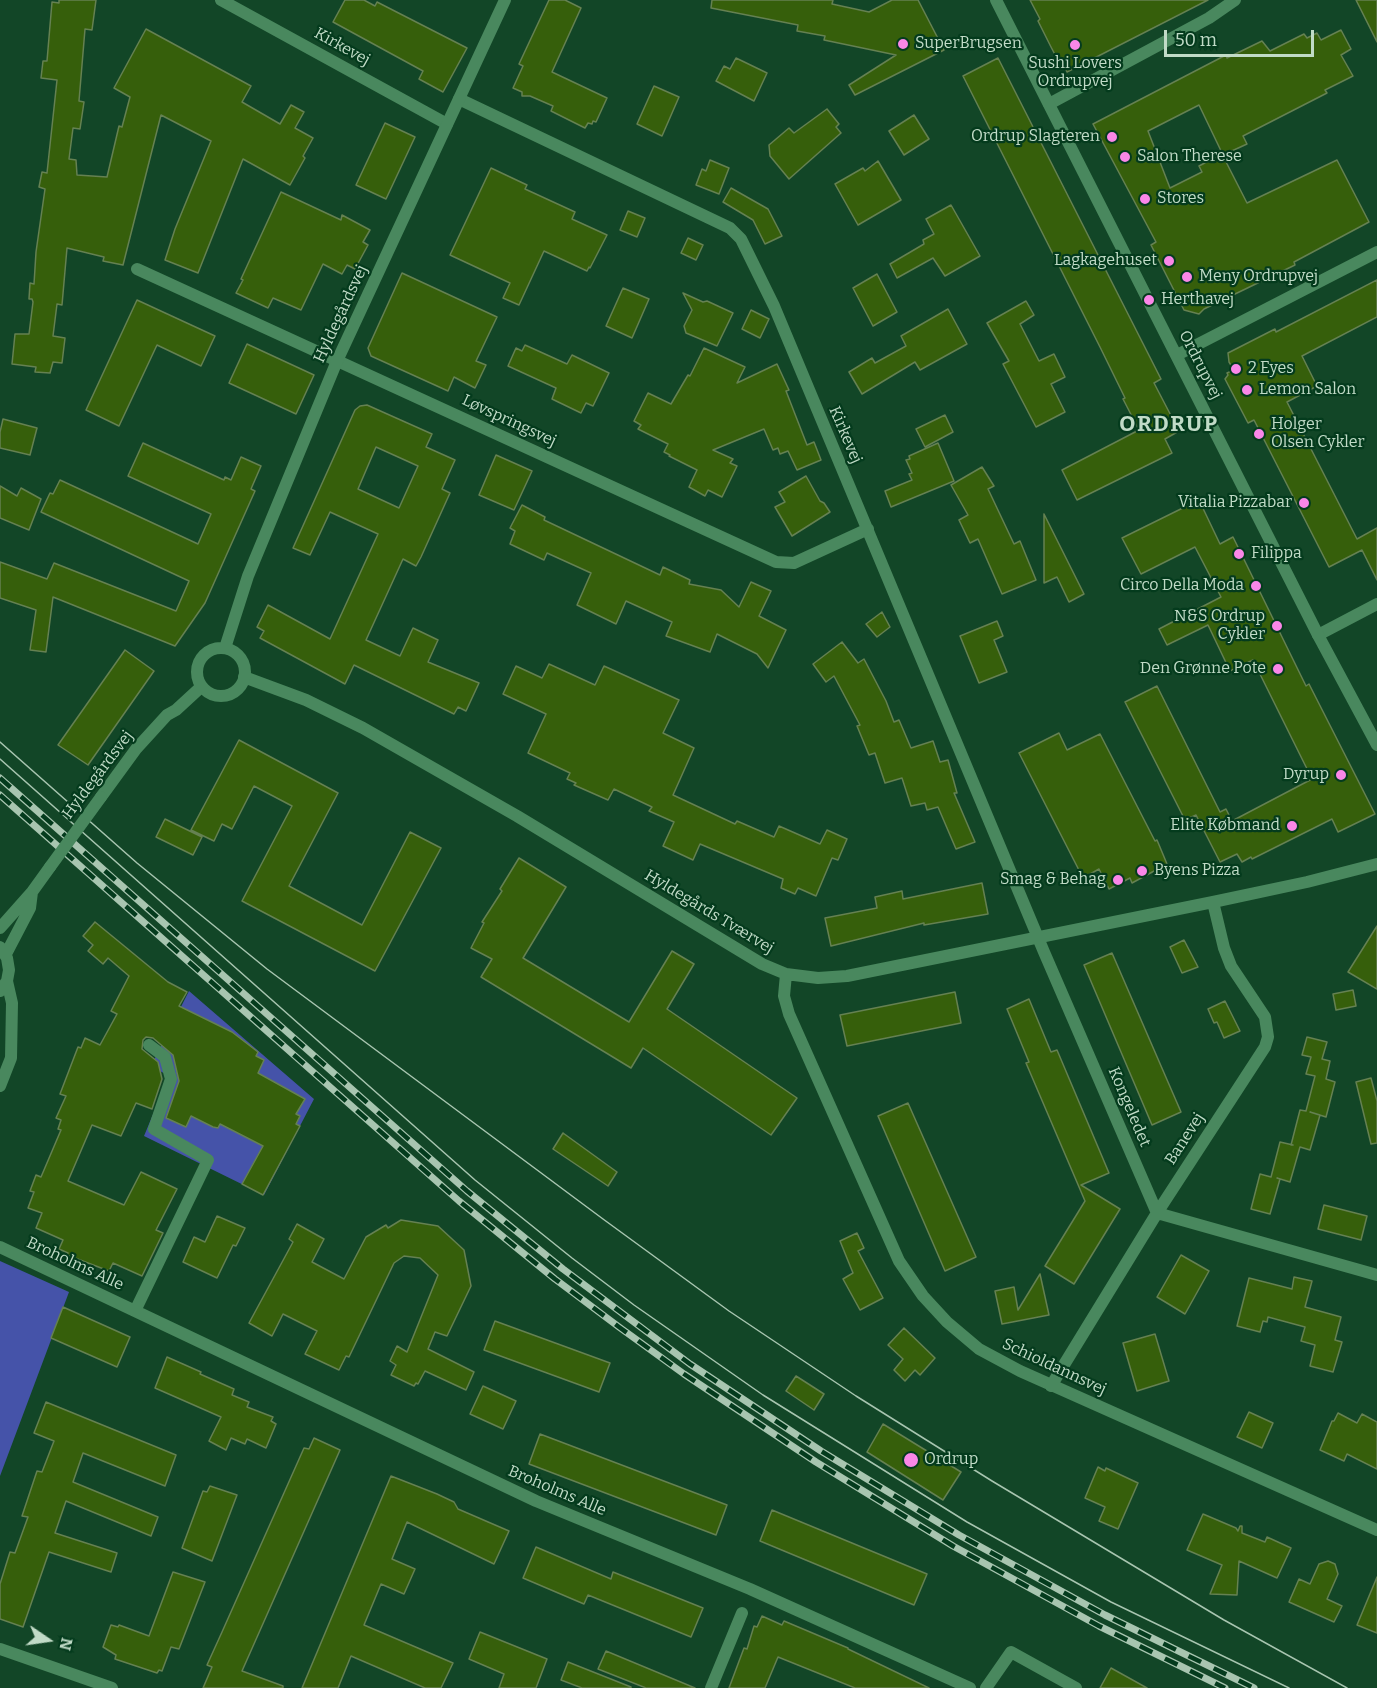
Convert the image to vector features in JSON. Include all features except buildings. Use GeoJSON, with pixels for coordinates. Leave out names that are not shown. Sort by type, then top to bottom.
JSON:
{"type":"FeatureCollection","features":[{"type":"Feature","properties":{"kind":"street","name":"Kirkevej"},"geometry":{"type":"LineString","coordinates":[[220,0],[447,124]]}},
{"type":"Feature","properties":{"kind":"street","name":"Hyldegårdsvej"},"geometry":{"type":"LineString","coordinates":[[225,648],[248,576],[337,361],[505,0]]}},
{"type":"Feature","properties":{"kind":"street","name":"Ordrupvej"},"geometry":{"type":"LineString","coordinates":[[996,0],[1318,635],[1377,745]]}},
{"type":"Feature","properties":{"kind":"street"},"geometry":{"type":"LineString","coordinates":[[1049,104],[1209,18],[1235,0]]}},
{"type":"Feature","properties":{"kind":"street","name":"Kirkevej"},"geometry":{"type":"LineString","coordinates":[[459,99],[733,230],[741,239],[774,306],[1037,937]]}},
{"type":"Feature","properties":{"kind":"street"},"geometry":{"type":"LineString","coordinates":[[1176,355],[1377,252]]}},
{"type":"Feature","properties":{"kind":"street","name":"Løvspringsvej"},"geometry":{"type":"LineString","coordinates":[[137,269],[776,562],[794,563],[868,529]]}},
{"type":"Feature","properties":{"kind":"street"},"geometry":{"type":"LineString","coordinates":[[1318,635],[1377,604]]}},
{"type":"Feature","properties":{"kind":"street"},"geometry":{"type":"LineString","coordinates":[[225,648],[238,655],[243,662],[244,677],[241,686],[234,692],[226,696],[217,696],[201,687],[196,672],[198,663],[209,651],[225,648]]}},
{"type":"Feature","properties":{"kind":"street","name":"Hyldegårds Tværvej"},"geometry":{"type":"LineString","coordinates":[[244,677],[306,700],[363,728],[517,816],[762,964],[786,974],[818,978],[847,976],[1307,882],[1377,864]]}},
{"type":"Feature","properties":{"kind":"street","name":"Hyldegårdsvej"},"geometry":{"type":"LineString","coordinates":[[0,928],[32,892],[136,749],[167,716],[201,687]]}},
{"type":"Feature","properties":{"kind":"street","name":"Hyldegårdsvej"},"geometry":{"type":"LineString","coordinates":[[3,950],[30,908],[32,892]]}},
{"type":"Feature","properties":{"kind":"street","name":"Banevej"},"geometry":{"type":"LineString","coordinates":[[1051,1386],[1157,1213],[1265,1047],[1268,1037],[1265,1017],[1231,966],[1212,902]]}},
{"type":"Feature","properties":{"kind":"street","name":"Kongeledet"},"geometry":{"type":"LineString","coordinates":[[1037,937],[1157,1213]]}},
{"type":"Feature","properties":{"kind":"street"},"geometry":{"type":"LineString","coordinates":[[0,1084],[11,1058],[12,1003],[3,986],[9,966],[3,950]]}},
{"type":"Feature","properties":{"kind":"street","name":"Schioldannsvej"},"geometry":{"type":"LineString","coordinates":[[786,974],[784,996],[789,1014],[899,1261],[923,1296],[947,1322],[979,1349],[1051,1386],[1377,1530]]}},
{"type":"Feature","properties":{"kind":"street","name":"Broholms Alle"},"geometry":{"type":"LineString","coordinates":[[135,1311],[208,1160],[154,1129],[171,1079],[165,1057],[149,1045]]}},
{"type":"Feature","properties":{"kind":"street"},"geometry":{"type":"LineString","coordinates":[[1157,1213],[1377,1275]]}},
{"type":"Feature","properties":{"kind":"street","name":"Broholms Alle"},"geometry":{"type":"LineString","coordinates":[[0,1247],[536,1501],[750,1589],[970,1688]]}},
{"type":"Feature","properties":{"kind":"street"},"geometry":{"type":"LineString","coordinates":[[711,1688],[742,1613]]}},
{"type":"Feature","properties":{"kind":"street"},"geometry":{"type":"LineString","coordinates":[[0,1649],[112,1688]]}},
{"type":"Feature","properties":{"kind":"street"},"geometry":{"type":"LineString","coordinates":[[986,1688],[1011,1652],[1076,1688]]}},
{"type":"Feature","properties":{"kind":"shaded area"},"geometry":{"type":"Polygon","coordinates":[[[189,991],[314,1099],[264,1195],[144,1136],[169,1076],[151,1066],[189,991]]]}},
{"type":"Feature","properties":{"kind":"shaded area"},"geometry":{"type":"Polygon","coordinates":[[[0,1261],[69,1292],[0,1476],[0,1261]]]}},
{"type":"Feature","properties":{"kind":"tram line"},"geometry":{"type":"LineString","coordinates":[[0,742],[137,863],[267,969],[729,1311],[856,1396],[992,1481],[1224,1620],[1347,1688]]}},
{"type":"Feature","properties":{"kind":"tram line"},"geometry":{"type":"LineString","coordinates":[[0,759],[475,1180],[634,1305],[763,1395],[967,1522],[1111,1602],[1289,1688]]}},
{"type":"Feature","properties":{"kind":"railway"},"geometry":{"type":"LineString","coordinates":[[0,778],[467,1191],[563,1269],[690,1364],[821,1451],[959,1535],[1105,1615],[1254,1688]]}},
{"type":"Feature","properties":{"kind":"railway"},"geometry":{"type":"LineString","coordinates":[[0,795],[459,1201],[555,1279],[619,1327],[684,1374],[816,1462],[953,1546],[1099,1626],[1225,1688]]}},
{"type":"Feature","properties":{"kind":"place","name":"SuperBrugsen"},"geometry":{"type":"Point","coordinates":[903,44]}},
{"type":"Feature","properties":{"kind":"place","name":"Sushi Lovers Ordrupvej"},"geometry":{"type":"Point","coordinates":[1075,45]}},
{"type":"Feature","properties":{"kind":"place","name":"Ordrup Slagteren"},"geometry":{"type":"Point","coordinates":[1112,137]}},
{"type":"Feature","properties":{"kind":"place","name":"Salon Therese"},"geometry":{"type":"Point","coordinates":[1125,157]}},
{"type":"Feature","properties":{"kind":"place","name":"Stores"},"geometry":{"type":"Point","coordinates":[1145,199]}},
{"type":"Feature","properties":{"kind":"place","name":"Lagkagehuset"},"geometry":{"type":"Point","coordinates":[1169,261]}},
{"type":"Feature","properties":{"kind":"place","name":"Meny Ordrupvej"},"geometry":{"type":"Point","coordinates":[1187,277]}},
{"type":"Feature","properties":{"kind":"place","name":"Herthavej"},"geometry":{"type":"Point","coordinates":[1149,300]}},
{"type":"Feature","properties":{"kind":"place","name":"2 Eyes"},"geometry":{"type":"Point","coordinates":[1236,369]}},
{"type":"Feature","properties":{"kind":"place","name":"Lemon Salon"},"geometry":{"type":"Point","coordinates":[1247,390]}},
{"type":"Feature","properties":{"kind":"place","name":"Holger Olsen Cykler"},"geometry":{"type":"Point","coordinates":[1259,434]}},
{"type":"Feature","properties":{"kind":"place","name":"Vitalia Pizzabar"},"geometry":{"type":"Point","coordinates":[1304,503]}},
{"type":"Feature","properties":{"kind":"place","name":"Filippa"},"geometry":{"type":"Point","coordinates":[1239,554]}},
{"type":"Feature","properties":{"kind":"place","name":"Circo Della Moda"},"geometry":{"type":"Point","coordinates":[1256,586]}},
{"type":"Feature","properties":{"kind":"place","name":"N&S Ordrup Cykler"},"geometry":{"type":"Point","coordinates":[1277,626]}},
{"type":"Feature","properties":{"kind":"place","name":"Den Grønne Pote"},"geometry":{"type":"Point","coordinates":[1278,669]}},
{"type":"Feature","properties":{"kind":"place","name":"Dyrup"},"geometry":{"type":"Point","coordinates":[1341,775]}},
{"type":"Feature","properties":{"kind":"place","name":"Elite Købmand"},"geometry":{"type":"Point","coordinates":[1292,826]}},
{"type":"Feature","properties":{"kind":"place","name":"Byens Pizza"},"geometry":{"type":"Point","coordinates":[1142,871]}},
{"type":"Feature","properties":{"kind":"place","name":"Smag & Behag"},"geometry":{"type":"Point","coordinates":[1118,880]}},
{"type":"Feature","properties":{"kind":"place","name":"Ordrup"},"geometry":{"type":"Point","coordinates":[911,1460]}},
{"type":"Feature","properties":{"kind":"district","name":"ORDRUP"},"geometry":{"type":"Point","coordinates":[1169,425]}}]}
